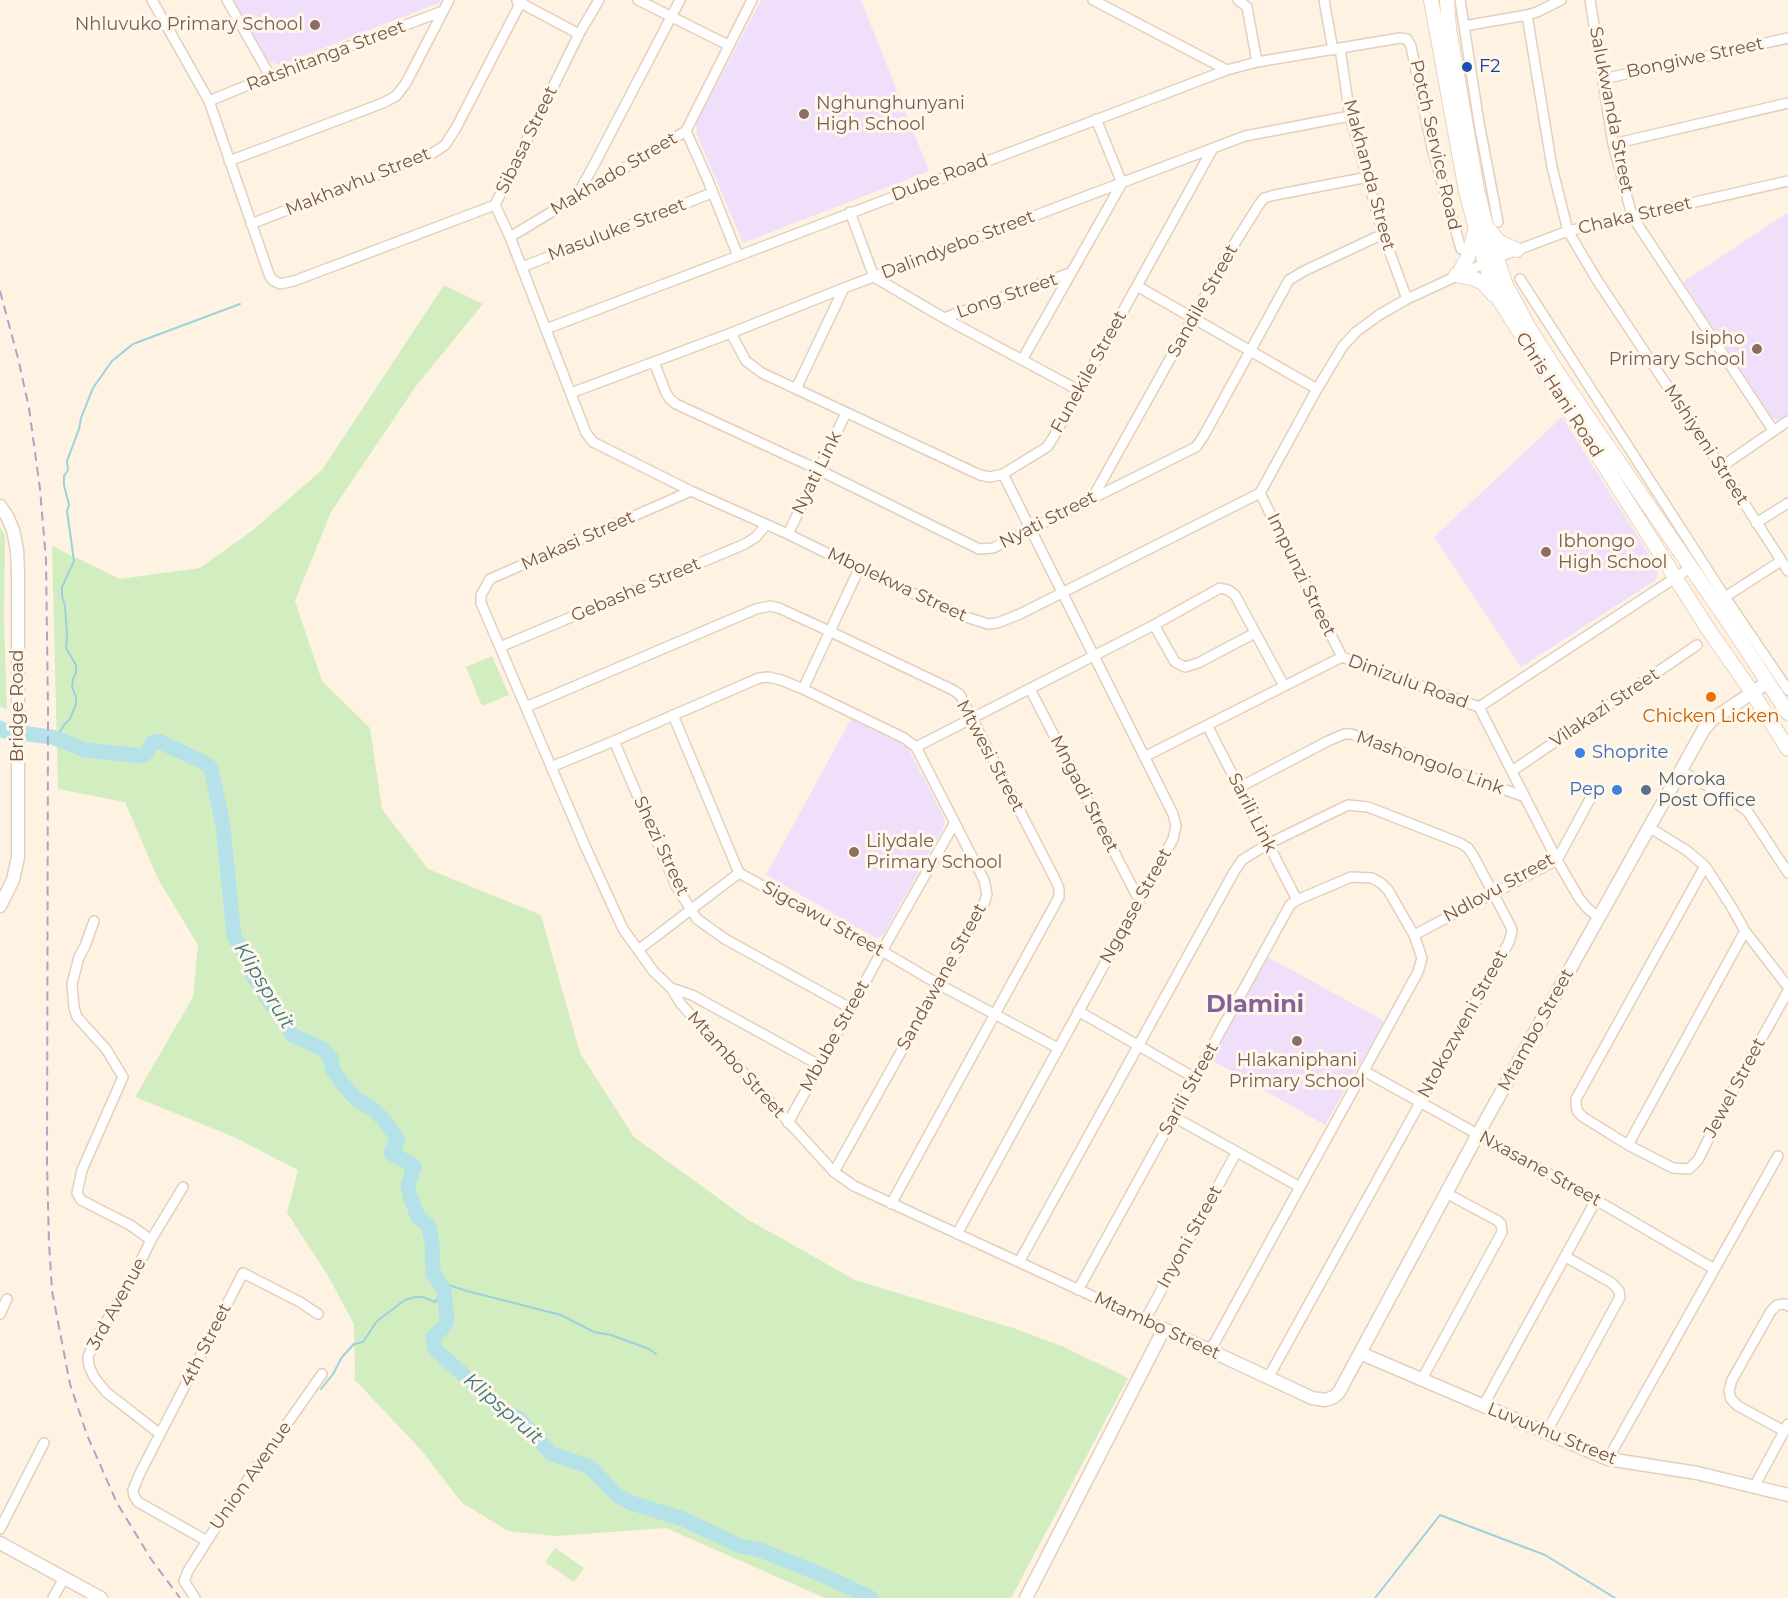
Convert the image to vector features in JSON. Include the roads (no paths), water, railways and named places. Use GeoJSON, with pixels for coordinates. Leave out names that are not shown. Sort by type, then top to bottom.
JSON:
{"type":"FeatureCollection","features":[{"type":"Feature","properties":{"kind":"main road","name":"Chris Hani Road"},"geometry":{"type":"LineString","coordinates":[[1431,0],[1466,191],[1486,225]]}},
{"type":"Feature","properties":{"kind":"main road","name":"Chris Hani Road"},"geometry":{"type":"LineString","coordinates":[[1447,3],[1475,178],[1500,301],[1708,629],[1788,748]]}},
{"type":"Feature","properties":{"kind":"main road"},"geometry":{"type":"LineString","coordinates":[[1500,301],[1483,283],[1458,274],[1486,225],[1499,242],[1518,250],[1510,263],[1505,284]]}},
{"type":"Feature","properties":{"kind":"main road","name":"Chris Hani Road"},"geometry":{"type":"LineString","coordinates":[[1490,260],[1529,328],[1788,713]]}},
{"type":"Feature","properties":{"kind":"street"},"geometry":{"type":"LineString","coordinates":[[152,0],[208,101],[251,224]]}},
{"type":"Feature","properties":{"kind":"street"},"geometry":{"type":"LineString","coordinates":[[227,0],[270,76]]}},
{"type":"Feature","properties":{"kind":"street"},"geometry":{"type":"LineString","coordinates":[[229,161],[396,96],[406,83],[449,0]]}},
{"type":"Feature","properties":{"kind":"street","name":"Sibasa Street"},"geometry":{"type":"LineString","coordinates":[[251,224],[270,277],[280,284],[294,281],[495,205],[579,34],[599,0]]}},
{"type":"Feature","properties":{"kind":"street"},"geometry":{"type":"LineString","coordinates":[[638,0],[728,45]]}},
{"type":"Feature","properties":{"kind":"street"},"geometry":{"type":"LineString","coordinates":[[576,196],[680,0]]}},
{"type":"Feature","properties":{"kind":"street","name":"Makhado Street"},"geometry":{"type":"LineString","coordinates":[[510,237],[686,131],[752,0]]}},
{"type":"Feature","properties":{"kind":"street"},"geometry":{"type":"LineString","coordinates":[[1093,0],[1227,70]]}},
{"type":"Feature","properties":{"kind":"street"},"geometry":{"type":"LineString","coordinates":[[1238,0],[1247,7],[1257,62]]}},
{"type":"Feature","properties":{"kind":"street","name":"Makhanda Street"},"geometry":{"type":"LineString","coordinates":[[1324,0],[1350,116],[1383,234],[1407,299]]}},
{"type":"Feature","properties":{"kind":"street"},"geometry":{"type":"LineString","coordinates":[[1460,0],[1487,171],[1486,225]]}},
{"type":"Feature","properties":{"kind":"street"},"geometry":{"type":"LineString","coordinates":[[1464,26],[1527,15],[1561,0]]}},
{"type":"Feature","properties":{"kind":"street","name":"Salukwanda Street"},"geometry":{"type":"LineString","coordinates":[[1590,0],[1613,144],[1632,216],[1773,430]]}},
{"type":"Feature","properties":{"kind":"street"},"geometry":{"type":"LineString","coordinates":[[519,1],[579,34]]}},
{"type":"Feature","properties":{"kind":"street","name":"Makhavhu Street"},"geometry":{"type":"LineString","coordinates":[[251,224],[422,157],[445,145],[456,128],[519,1]]}},
{"type":"Feature","properties":{"kind":"street","name":"Ratshitanga Street"},"geometry":{"type":"LineString","coordinates":[[208,101],[443,11]]}},
{"type":"Feature","properties":{"kind":"street","name":"Mshiyeni Street"},"geometry":{"type":"LineString","coordinates":[[1527,15],[1552,167],[1568,231],[1597,280],[1788,571]]}},
{"type":"Feature","properties":{"kind":"street","name":"Potch Service Road"},"geometry":{"type":"LineString","coordinates":[[1336,49],[1400,38],[1409,41],[1412,46],[1432,148],[1461,249]]}},
{"type":"Feature","properties":{"kind":"street","name":"Bongiwe Street"},"geometry":{"type":"LineString","coordinates":[[1603,79],[1788,38]]}},
{"type":"Feature","properties":{"kind":"street","name":"Dube Road"},"geometry":{"type":"LineString","coordinates":[[546,329],[1227,70],[1257,62],[1336,49]]}},
{"type":"Feature","properties":{"kind":"street"},"geometry":{"type":"LineString","coordinates":[[1613,144],[1788,104]]}},
{"type":"Feature","properties":{"kind":"street","name":"Dalindyebo Street"},"geometry":{"type":"LineString","coordinates":[[571,393],[1245,136],[1350,116]]}},
{"type":"Feature","properties":{"kind":"street"},"geometry":{"type":"LineString","coordinates":[[1096,119],[1122,183]]}},
{"type":"Feature","properties":{"kind":"street"},"geometry":{"type":"LineString","coordinates":[[686,131],[738,256]]}},
{"type":"Feature","properties":{"kind":"street","name":"Funekile Street"},"geometry":{"type":"LineString","coordinates":[[1003,474],[1047,447],[1213,148]]}},
{"type":"Feature","properties":{"kind":"street"},"geometry":{"type":"LineString","coordinates":[[596,161],[609,177]]}},
{"type":"Feature","properties":{"kind":"street","name":"Sandile Street"},"geometry":{"type":"LineString","coordinates":[[1093,497],[1253,213],[1264,198],[1368,177]]}},
{"type":"Feature","properties":{"kind":"street","name":"Chaka Street"},"geometry":{"type":"LineString","coordinates":[[1490,260],[1568,231],[1788,181]]}},
{"type":"Feature","properties":{"kind":"street","name":"Long Street"},"geometry":{"type":"LineString","coordinates":[[1022,360],[1122,183]]}},
{"type":"Feature","properties":{"kind":"street","name":"Masuluke Street"},"geometry":{"type":"LineString","coordinates":[[522,267],[712,193]]}},
{"type":"Feature","properties":{"kind":"street","name":"Mbolekwa Street"},"geometry":{"type":"LineString","coordinates":[[495,205],[522,267],[586,433],[593,442],[691,491],[963,616],[988,624],[1008,619],[1260,493]]}},
{"type":"Feature","properties":{"kind":"street"},"geometry":{"type":"LineString","coordinates":[[850,212],[874,277]]}},
{"type":"Feature","properties":{"kind":"street","name":"Nyati Street"},"geometry":{"type":"LineString","coordinates":[[654,362],[666,393],[676,404],[819,470],[979,549],[993,548],[1196,447],[1289,280],[1383,234]]}},
{"type":"Feature","properties":{"kind":"street"},"geometry":{"type":"LineString","coordinates":[[1260,493],[1317,389],[1343,346],[1356,332],[1407,299],[1490,260]]}},
{"type":"Feature","properties":{"kind":"street","name":"Long Street"},"geometry":{"type":"LineString","coordinates":[[944,318],[1070,273]]}},
{"type":"Feature","properties":{"kind":"street","name":"Long Street"},"geometry":{"type":"LineString","coordinates":[[874,277],[944,318],[1080,391]]}},
{"type":"Feature","properties":{"kind":"street","name":"Chris Hani Road"},"geometry":{"type":"LineString","coordinates":[[1521,279],[1725,597],[1788,690]]}},
{"type":"Feature","properties":{"kind":"street"},"geometry":{"type":"LineString","coordinates":[[1137,286],[1317,389]]}},
{"type":"Feature","properties":{"kind":"street"},"geometry":{"type":"LineString","coordinates":[[796,389],[844,288]]}},
{"type":"Feature","properties":{"kind":"street"},"geometry":{"type":"LineString","coordinates":[[731,333],[751,366],[980,475],[990,477],[1003,474]]}},
{"type":"Feature","properties":{"kind":"street","name":"Nyati Link"},"geometry":{"type":"LineString","coordinates":[[788,534],[846,412]]}},
{"type":"Feature","properties":{"kind":"street"},"geometry":{"type":"LineString","coordinates":[[1721,466],[1788,421]]}},
{"type":"Feature","properties":{"kind":"street","name":"Ngqase Street"},"geometry":{"type":"LineString","coordinates":[[957,1234],[1173,839],[1176,826],[1173,814],[1003,474]]}},
{"type":"Feature","properties":{"kind":"street","name":"Makasi Street"},"geometry":{"type":"LineString","coordinates":[[481,603],[483,589],[490,579],[691,491]]}},
{"type":"Feature","properties":{"kind":"street","name":"Impunzi Street"},"geometry":{"type":"LineString","coordinates":[[1260,493],[1342,657]]}},
{"type":"Feature","properties":{"kind":"street"},"geometry":{"type":"LineString","coordinates":[[1756,523],[1788,503]]}},
{"type":"Feature","properties":{"kind":"street","name":"Bridge Road"},"geometry":{"type":"LineString","coordinates":[[0,506],[13,530],[18,563],[18,857],[13,880],[0,906]]}},
{"type":"Feature","properties":{"kind":"street","name":"Gebashe Street"},"geometry":{"type":"LineString","coordinates":[[500,647],[745,544],[756,537],[766,525]]}},
{"type":"Feature","properties":{"kind":"street"},"geometry":{"type":"LineString","coordinates":[[1725,597],[1781,561]]}},
{"type":"Feature","properties":{"kind":"street","name":"Dinizulu Road"},"geometry":{"type":"LineString","coordinates":[[1144,757],[1342,657],[1479,707],[1690,568]]}},
{"type":"Feature","properties":{"kind":"street"},"geometry":{"type":"LineString","coordinates":[[803,689],[859,569]]}},
{"type":"Feature","properties":{"kind":"street"},"geometry":{"type":"LineString","coordinates":[[551,766],[759,678],[774,678],[803,689],[904,738],[916,747],[1154,625],[1220,588],[1235,595],[1284,686]]}},
{"type":"Feature","properties":{"kind":"street","name":"Mtambo Street"},"geometry":{"type":"LineString","coordinates":[[481,603],[623,929],[654,972],[671,988],[681,1004],[834,1172],[854,1186],[1268,1378],[1312,1398],[1323,1400],[1339,1392],[1478,1134],[1704,729],[1713,719],[1768,682]]}},
{"type":"Feature","properties":{"kind":"street","name":"Mtwesi Street"},"geometry":{"type":"LineString","coordinates":[[525,707],[765,606],[779,608],[960,695],[1059,889],[1059,897],[891,1203]]}},
{"type":"Feature","properties":{"kind":"street"},"geometry":{"type":"LineString","coordinates":[[1154,625],[1175,662],[1185,667],[1198,663],[1255,633]]}},
{"type":"Feature","properties":{"kind":"street","name":"Vilakazi Street"},"geometry":{"type":"LineString","coordinates":[[1512,771],[1697,645]]}},
{"type":"Feature","properties":{"kind":"street","name":"Mngadi Street"},"geometry":{"type":"LineString","coordinates":[[1030,688],[1139,900]]}},
{"type":"Feature","properties":{"kind":"street"},"geometry":{"type":"LineString","coordinates":[[1479,707],[1557,860],[1579,898],[1598,917]]}},
{"type":"Feature","properties":{"kind":"street"},"geometry":{"type":"LineString","coordinates":[[638,950],[739,873],[673,715]]}},
{"type":"Feature","properties":{"kind":"street","name":"Sarili Link"},"geometry":{"type":"LineString","coordinates":[[1207,725],[1297,900]]}},
{"type":"Feature","properties":{"kind":"street","name":"Mashongolo Link"},"geometry":{"type":"LineString","coordinates":[[1238,788],[1328,741],[1344,734],[1351,734],[1525,797]]}},
{"type":"Feature","properties":{"kind":"street","name":"Shezi Street"},"geometry":{"type":"LineString","coordinates":[[614,741],[676,886],[691,911],[703,925],[850,1008]]}},
{"type":"Feature","properties":{"kind":"street","name":"Sandawane Street"},"geometry":{"type":"LineString","coordinates":[[834,1172],[987,894],[984,880],[916,747]]}},
{"type":"Feature","properties":{"kind":"street"},"geometry":{"type":"LineString","coordinates":[[1681,771],[1731,799],[1748,812],[1788,873]]}},
{"type":"Feature","properties":{"kind":"street","name":"Ndlovu Street"},"geometry":{"type":"LineString","coordinates":[[1414,935],[1557,860],[1590,799]]}},
{"type":"Feature","properties":{"kind":"street","name":"Ntokozweni Street"},"geometry":{"type":"LineString","coordinates":[[1019,1262],[1238,865],[1251,853],[1348,805],[1360,805],[1464,846],[1474,857],[1511,927],[1509,942],[1268,1378]]}},
{"type":"Feature","properties":{"kind":"street","name":"Mbube Street"},"geometry":{"type":"LineString","coordinates":[[788,1123],[954,824]]}},
{"type":"Feature","properties":{"kind":"street"},"geometry":{"type":"LineString","coordinates":[[1650,828],[1686,849],[1705,866],[1745,931],[1788,989]]}},
{"type":"Feature","properties":{"kind":"street"},"geometry":{"type":"LineString","coordinates":[[1705,866],[1576,1099],[1580,1115],[1628,1145],[1745,931]]}},
{"type":"Feature","properties":{"kind":"street","name":"Sigcawu Street"},"geometry":{"type":"LineString","coordinates":[[739,873],[1058,1048]]}},
{"type":"Feature","properties":{"kind":"street"},"geometry":{"type":"LineString","coordinates":[[1210,1351],[1418,972],[1422,958],[1414,935],[1388,890],[1372,878],[1351,877],[1297,900]]}},
{"type":"Feature","properties":{"kind":"street","name":"Sarili Street"},"geometry":{"type":"LineString","coordinates":[[1078,1290],[1290,905],[1297,900]]}},
{"type":"Feature","properties":{"kind":"street"},"geometry":{"type":"LineString","coordinates":[[94,921],[86,946],[79,957],[72,984],[74,1008],[77,1017],[106,1048],[123,1077],[82,1170],[77,1193],[81,1200],[130,1225],[151,1240]]}},
{"type":"Feature","properties":{"kind":"street"},"geometry":{"type":"LineString","coordinates":[[671,988],[692,995],[819,1065]]}},
{"type":"Feature","properties":{"kind":"street","name":"Jewel Street"},"geometry":{"type":"LineString","coordinates":[[1628,1145],[1673,1168],[1689,1169],[1698,1160],[1788,989]]}},
{"type":"Feature","properties":{"kind":"street"},"geometry":{"type":"LineString","coordinates":[[1078,1011],[1195,1078]]}},
{"type":"Feature","properties":{"kind":"street","name":"Nxasane Street"},"geometry":{"type":"LineString","coordinates":[[1364,1071],[1596,1200],[1714,1269]]}},
{"type":"Feature","properties":{"kind":"street"},"geometry":{"type":"LineString","coordinates":[[1174,1117],[1300,1187]]}},
{"type":"Feature","properties":{"kind":"street","name":"Inyoni Street"},"geometry":{"type":"LineString","coordinates":[[1145,1320],[1236,1153]]}},
{"type":"Feature","properties":{"kind":"street"},"geometry":{"type":"LineString","coordinates":[[1608,1459],[1778,1156]]}},
{"type":"Feature","properties":{"kind":"street","name":"3rd Avenue"},"geometry":{"type":"LineString","coordinates":[[160,1434],[106,1392],[94,1377],[88,1361],[91,1348],[183,1187]]}},
{"type":"Feature","properties":{"kind":"street"},"geometry":{"type":"LineString","coordinates":[[1422,1379],[1502,1232],[1498,1221],[1446,1193]]}},
{"type":"Feature","properties":{"kind":"street"},"geometry":{"type":"LineString","coordinates":[[1483,1406],[1596,1200]]}},
{"type":"Feature","properties":{"kind":"street"},"geometry":{"type":"LineString","coordinates":[[1546,1433],[1620,1297],[1619,1291],[1612,1282],[1566,1257]]}},
{"type":"Feature","properties":{"kind":"street","name":"4th Street"},"geometry":{"type":"LineString","coordinates":[[207,1541],[138,1502],[134,1496],[134,1490],[140,1473],[243,1272],[318,1314]]}},
{"type":"Feature","properties":{"kind":"street"},"geometry":{"type":"LineString","coordinates":[[0,1314],[7,1299]]}},
{"type":"Feature","properties":{"kind":"street"},"geometry":{"type":"LineString","coordinates":[[1754,1487],[1786,1427],[1738,1406],[1731,1399],[1729,1391],[1732,1380],[1771,1311],[1777,1305],[1788,1306]]}},
{"type":"Feature","properties":{"kind":"street"},"geometry":{"type":"LineString","coordinates":[[1026,1598],[1164,1329]]}},
{"type":"Feature","properties":{"kind":"street","name":"Luvuvhu Street"},"geometry":{"type":"LineString","coordinates":[[1360,1353],[1608,1459],[1697,1473],[1788,1495]]}},
{"type":"Feature","properties":{"kind":"street","name":"Union Avenue"},"geometry":{"type":"LineString","coordinates":[[195,1598],[184,1581],[228,1508],[322,1374]]}},
{"type":"Feature","properties":{"kind":"street"},"geometry":{"type":"LineString","coordinates":[[0,1529],[44,1443]]}},
{"type":"Feature","properties":{"kind":"street"},"geometry":{"type":"LineString","coordinates":[[0,1543],[101,1598]]}},
{"type":"Feature","properties":{"kind":"street"},"geometry":{"type":"LineString","coordinates":[[53,1598],[64,1578]]}},
{"type":"Feature","properties":{"kind":"waterway"},"geometry":{"type":"LineString","coordinates":[[56,739],[70,719],[76,704],[72,687],[76,665],[66,648],[65,606],[62,596],[62,587],[74,561],[64,476],[68,470],[67,461],[81,418],[93,388],[112,361],[133,344],[240,304]]}},
{"type":"Feature","properties":{"kind":"waterway","name":"Klipspruit"},"geometry":{"type":"LineString","coordinates":[[0,728],[5,731],[52,737],[85,750],[142,756],[152,743],[158,741],[211,768],[223,826],[234,936],[250,960],[252,974],[272,1006],[285,1018],[292,1035],[321,1048],[331,1058],[332,1068],[356,1099],[374,1110],[385,1121],[398,1140],[391,1153],[414,1166],[408,1186],[410,1196],[418,1217],[428,1225],[432,1242],[433,1273],[444,1291],[447,1320],[443,1328],[433,1337],[435,1349],[500,1408],[518,1418],[552,1454],[590,1467],[618,1496],[632,1503],[683,1519],[740,1546],[760,1550],[827,1577],[871,1598]]}},
{"type":"Feature","properties":{"kind":"waterway"},"geometry":{"type":"LineString","coordinates":[[439,1282],[561,1315],[594,1332],[611,1335],[649,1349],[656,1354]]}},
{"type":"Feature","properties":{"kind":"waterway"},"geometry":{"type":"LineString","coordinates":[[321,1389],[333,1374],[342,1357],[354,1344],[363,1342],[377,1321],[405,1300],[423,1297],[435,1302],[444,1291]]}},
{"type":"Feature","properties":{"kind":"waterway"},"geometry":{"type":"LineString","coordinates":[[1375,1598],[1440,1515],[1545,1555],[1615,1598]]}},
{"type":"Feature","properties":{"kind":"railway"},"geometry":{"type":"LineString","coordinates":[[0,291],[29,408],[40,489],[46,560],[47,1165],[52,1291],[70,1384],[87,1435],[117,1503],[151,1559],[180,1598]]}},
{"type":"Feature","properties":{"kind":"place","name":"Nhluvuko Primary School"},"geometry":{"type":"Point","coordinates":[315,25]}},
{"type":"Feature","properties":{"kind":"place","name":"F2"},"geometry":{"type":"Point","coordinates":[1467,67]}},
{"type":"Feature","properties":{"kind":"place","name":"Nghunghunyani High School"},"geometry":{"type":"Point","coordinates":[804,114]}},
{"type":"Feature","properties":{"kind":"place","name":"Isipho Primary School"},"geometry":{"type":"Point","coordinates":[1757,349]}},
{"type":"Feature","properties":{"kind":"place","name":"Ibhongo High School"},"geometry":{"type":"Point","coordinates":[1546,552]}},
{"type":"Feature","properties":{"kind":"place","name":"Chicken Licken"},"geometry":{"type":"Point","coordinates":[1711,697]}},
{"type":"Feature","properties":{"kind":"place","name":"Shoprite"},"geometry":{"type":"Point","coordinates":[1580,753]}},
{"type":"Feature","properties":{"kind":"place","name":"Pep"},"geometry":{"type":"Point","coordinates":[1617,790]}},
{"type":"Feature","properties":{"kind":"place","name":"Moroka Post Office"},"geometry":{"type":"Point","coordinates":[1646,790]}},
{"type":"Feature","properties":{"kind":"place","name":"Lilydale Primary School"},"geometry":{"type":"Point","coordinates":[854,852]}},
{"type":"Feature","properties":{"kind":"place","name":"Hlakaniphani Primary School"},"geometry":{"type":"Point","coordinates":[1297,1041]}},
{"type":"Feature","properties":{"kind":"district","name":"Dlamini"},"geometry":{"type":"Point","coordinates":[1255,1005]}}]}
